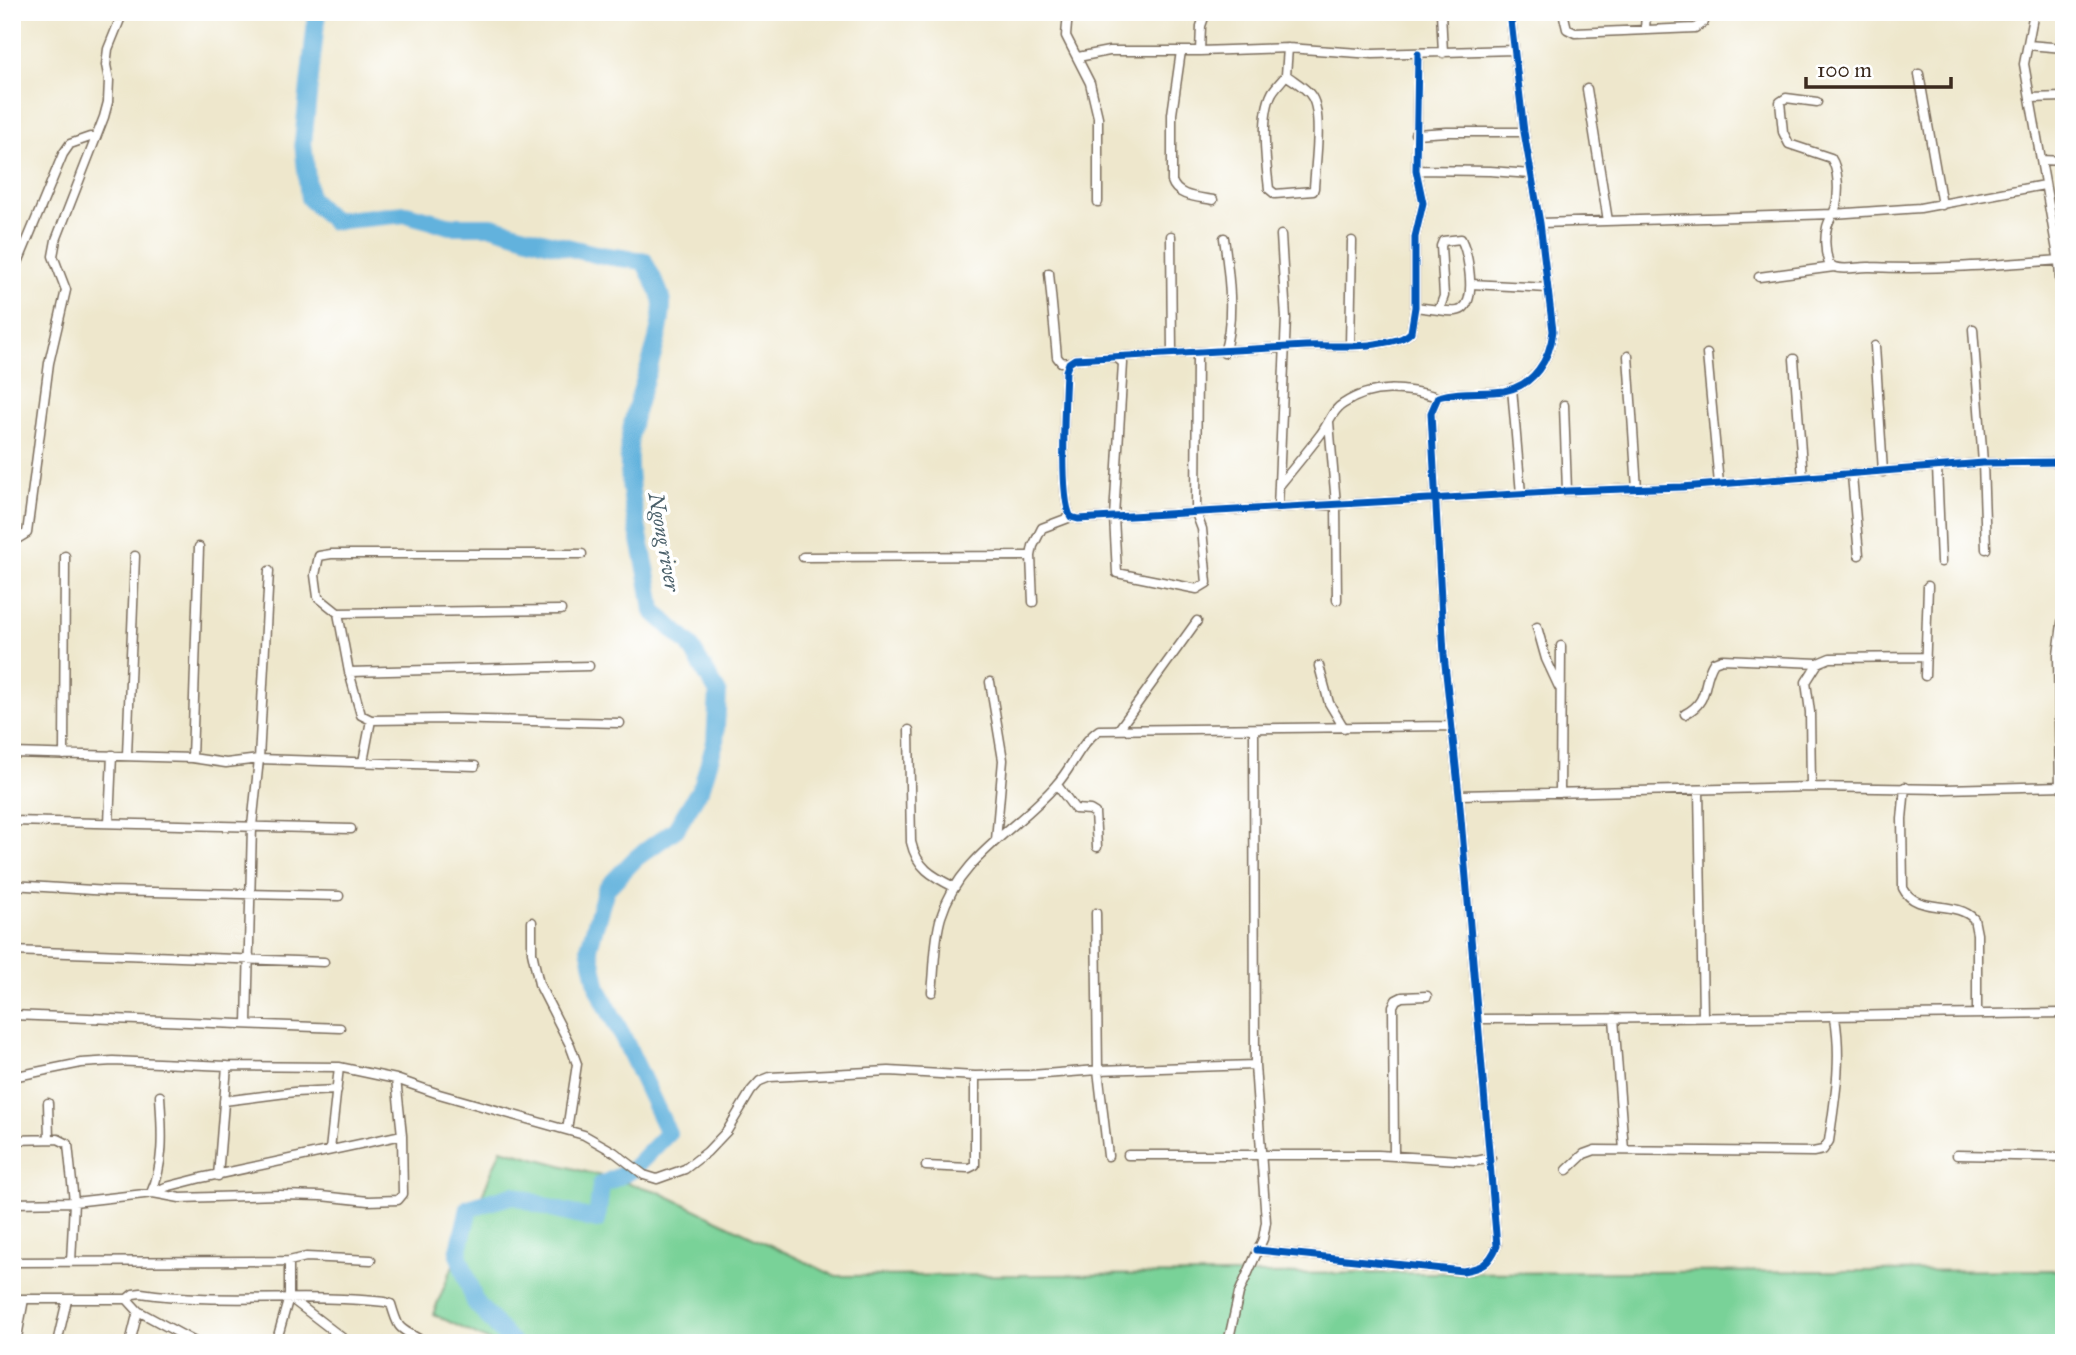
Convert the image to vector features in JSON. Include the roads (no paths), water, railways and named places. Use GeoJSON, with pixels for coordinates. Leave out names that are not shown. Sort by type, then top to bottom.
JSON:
{"type":"FeatureCollection","features":[{"type":"Feature","properties":{"kind":"street"},"geometry":{"type":"LineString","coordinates":[[12,542],[26,533],[49,363],[66,290],[53,256],[56,240],[104,117],[108,102],[108,49],[123,12]]}},
{"type":"Feature","properties":{"kind":"street"},"geometry":{"type":"LineString","coordinates":[[1068,12],[1066,36],[1090,83],[1098,117],[1098,202]]}},
{"type":"Feature","properties":{"kind":"street"},"geometry":{"type":"LineString","coordinates":[[1200,51],[1201,26],[1206,12]]}},
{"type":"Feature","properties":{"kind":"street"},"geometry":{"type":"LineString","coordinates":[[1441,12],[1443,53]]}},
{"type":"Feature","properties":{"kind":"street"},"geometry":{"type":"LineString","coordinates":[[1279,486],[1341,404],[1391,388],[1406,388],[1438,397],[1459,392],[1504,391],[1531,377],[1544,365],[1552,345],[1553,331],[1540,223],[1524,132],[1510,12]]}},
{"type":"Feature","properties":{"kind":"street"},"geometry":{"type":"LineString","coordinates":[[1563,12],[1567,29],[1574,33],[1695,27],[1704,22],[1705,12]]}},
{"type":"Feature","properties":{"kind":"street"},"geometry":{"type":"LineString","coordinates":[[1645,30],[1647,12]]}},
{"type":"Feature","properties":{"kind":"street"},"geometry":{"type":"LineString","coordinates":[[2034,12],[2024,64],[2059,260],[2062,307],[2060,358],[2064,398]]}},
{"type":"Feature","properties":{"kind":"street"},"geometry":{"type":"LineString","coordinates":[[2028,45],[2064,48]]}},
{"type":"Feature","properties":{"kind":"street"},"geometry":{"type":"LineString","coordinates":[[1079,57],[1109,51],[1288,48],[1373,54],[1514,50]]}},
{"type":"Feature","properties":{"kind":"street"},"geometry":{"type":"LineString","coordinates":[[1286,75],[1314,100],[1317,117],[1314,188],[1309,192],[1275,194],[1269,189],[1266,161],[1267,109],[1272,94],[1286,75],[1288,48]]}},
{"type":"Feature","properties":{"kind":"street"},"geometry":{"type":"LineString","coordinates":[[1181,51],[1172,114],[1172,181],[1181,193],[1213,200]]}},
{"type":"Feature","properties":{"kind":"street"},"geometry":{"type":"LineString","coordinates":[[1071,517],[1065,502],[1064,424],[1066,371],[1069,363],[1075,359],[1374,345],[1406,337],[1410,332],[1415,307],[1415,237],[1423,203],[1416,170],[1418,54]]}},
{"type":"Feature","properties":{"kind":"street"},"geometry":{"type":"LineString","coordinates":[[1919,74],[1942,205]]}},
{"type":"Feature","properties":{"kind":"street"},"geometry":{"type":"LineString","coordinates":[[1587,89],[1608,221]]}},
{"type":"Feature","properties":{"kind":"street"},"geometry":{"type":"LineString","coordinates":[[2030,98],[2064,97]]}},
{"type":"Feature","properties":{"kind":"street"},"geometry":{"type":"LineString","coordinates":[[1816,102],[1800,99],[1782,99],[1780,102],[1783,131],[1789,144],[1831,158],[1834,162],[1838,189],[1825,242],[1829,264],[1841,269],[1911,269],[2059,260]]}},
{"type":"Feature","properties":{"kind":"street"},"geometry":{"type":"LineString","coordinates":[[1415,134],[1524,132]]}},
{"type":"Feature","properties":{"kind":"street"},"geometry":{"type":"LineString","coordinates":[[12,277],[63,154],[70,144],[90,137]]}},
{"type":"Feature","properties":{"kind":"street"},"geometry":{"type":"LineString","coordinates":[[2041,160],[2064,161]]}},
{"type":"Feature","properties":{"kind":"street"},"geometry":{"type":"LineString","coordinates":[[1416,170],[1531,174]]}},
{"type":"Feature","properties":{"kind":"street"},"geometry":{"type":"LineString","coordinates":[[1540,223],[1833,214],[1920,208],[2044,185]]}},
{"type":"Feature","properties":{"kind":"street"},"geometry":{"type":"LineString","coordinates":[[1278,508],[1286,318],[1281,234]]}},
{"type":"Feature","properties":{"kind":"street"},"geometry":{"type":"LineString","coordinates":[[1171,236],[1172,354]]}},
{"type":"Feature","properties":{"kind":"street"},"geometry":{"type":"LineString","coordinates":[[1415,307],[1439,310],[1455,311],[1464,308],[1469,299],[1471,284],[1468,259],[1461,239],[1457,237],[1443,241],[1441,246],[1444,296],[1439,310]]}},
{"type":"Feature","properties":{"kind":"street"},"geometry":{"type":"LineString","coordinates":[[1224,238],[1229,274],[1229,313],[1228,338],[1224,353]]}},
{"type":"Feature","properties":{"kind":"street"},"geometry":{"type":"LineString","coordinates":[[1350,346],[1352,241]]}},
{"type":"Feature","properties":{"kind":"street"},"geometry":{"type":"LineString","coordinates":[[1759,277],[1834,267]]}},
{"type":"Feature","properties":{"kind":"street"},"geometry":{"type":"LineString","coordinates":[[1049,273],[1057,357],[1061,362],[1069,363]]}},
{"type":"Feature","properties":{"kind":"street"},"geometry":{"type":"LineString","coordinates":[[1471,284],[1548,288]]}},
{"type":"Feature","properties":{"kind":"street"},"geometry":{"type":"LineString","coordinates":[[1973,329],[1986,549]]}},
{"type":"Feature","properties":{"kind":"street"},"geometry":{"type":"LineString","coordinates":[[1875,346],[1883,472]]}},
{"type":"Feature","properties":{"kind":"street"},"geometry":{"type":"LineString","coordinates":[[1116,357],[1123,363],[1114,517],[1117,573],[1197,589],[1207,583],[1202,529],[1196,513],[1197,354]]}},
{"type":"Feature","properties":{"kind":"street"},"geometry":{"type":"LineString","coordinates":[[1707,354],[1719,484]]}},
{"type":"Feature","properties":{"kind":"street"},"geometry":{"type":"LineString","coordinates":[[1628,356],[1637,489]]}},
{"type":"Feature","properties":{"kind":"street"},"geometry":{"type":"LineString","coordinates":[[1794,359],[1803,478]]}},
{"type":"Feature","properties":{"kind":"street"},"geometry":{"type":"LineString","coordinates":[[1512,388],[1521,494]]}},
{"type":"Feature","properties":{"kind":"street"},"geometry":{"type":"LineString","coordinates":[[1257,1250],[1463,1271],[1479,1268],[1490,1262],[1497,1246],[1460,795],[1450,726],[1444,655],[1438,500],[1431,413],[1438,397]]}},
{"type":"Feature","properties":{"kind":"street"},"geometry":{"type":"LineString","coordinates":[[1564,405],[1567,491]]}},
{"type":"Feature","properties":{"kind":"street"},"geometry":{"type":"LineString","coordinates":[[1329,422],[1336,504],[1336,600]]}},
{"type":"Feature","properties":{"kind":"street"},"geometry":{"type":"LineString","coordinates":[[1033,602],[1033,546],[1042,528],[1071,517],[1078,519],[1637,489],[1852,475],[1983,463],[2064,462]]}},
{"type":"Feature","properties":{"kind":"street"},"geometry":{"type":"LineString","coordinates":[[1937,467],[1941,562]]}},
{"type":"Feature","properties":{"kind":"street"},"geometry":{"type":"LineString","coordinates":[[1852,475],[1859,555]]}},
{"type":"Feature","properties":{"kind":"street"},"geometry":{"type":"LineString","coordinates":[[192,758],[199,547]]}},
{"type":"Feature","properties":{"kind":"street"},"geometry":{"type":"LineString","coordinates":[[561,610],[338,613],[318,597],[315,587],[316,563],[319,556],[324,554],[582,554]]}},
{"type":"Feature","properties":{"kind":"street"},"geometry":{"type":"LineString","coordinates":[[64,755],[65,556]]}},
{"type":"Feature","properties":{"kind":"street"},"geometry":{"type":"LineString","coordinates":[[127,755],[135,556]]}},
{"type":"Feature","properties":{"kind":"street"},"geometry":{"type":"LineString","coordinates":[[803,556],[1031,556]]}},
{"type":"Feature","properties":{"kind":"street"},"geometry":{"type":"LineString","coordinates":[[247,1023],[252,826],[259,759],[269,571]]}},
{"type":"Feature","properties":{"kind":"street"},"geometry":{"type":"LineString","coordinates":[[1925,676],[1928,586]]}},
{"type":"Feature","properties":{"kind":"street"},"geometry":{"type":"LineString","coordinates":[[1460,795],[1811,788],[2062,787],[2061,655],[2064,608]]}},
{"type":"Feature","properties":{"kind":"street"},"geometry":{"type":"LineString","coordinates":[[338,613],[349,672],[361,715],[370,720],[620,723]]}},
{"type":"Feature","properties":{"kind":"street"},"geometry":{"type":"LineString","coordinates":[[1119,729],[1197,621]]}},
{"type":"Feature","properties":{"kind":"street"},"geometry":{"type":"LineString","coordinates":[[1537,627],[1546,659],[1560,690]]}},
{"type":"Feature","properties":{"kind":"street"},"geometry":{"type":"LineString","coordinates":[[1560,793],[1561,646]]}},
{"type":"Feature","properties":{"kind":"street"},"geometry":{"type":"LineString","coordinates":[[1685,714],[1698,707],[1703,699],[1710,668],[1714,662],[1722,659],[1818,663],[1830,659],[1926,657]]}},
{"type":"Feature","properties":{"kind":"street"},"geometry":{"type":"LineString","coordinates":[[1811,788],[1807,682],[1818,663]]}},
{"type":"Feature","properties":{"kind":"street"},"geometry":{"type":"LineString","coordinates":[[349,672],[589,666]]}},
{"type":"Feature","properties":{"kind":"street"},"geometry":{"type":"LineString","coordinates":[[1319,666],[1329,703],[1343,728]]}},
{"type":"Feature","properties":{"kind":"street"},"geometry":{"type":"LineString","coordinates":[[990,682],[1003,760],[996,840]]}},
{"type":"Feature","properties":{"kind":"street"},"geometry":{"type":"LineString","coordinates":[[363,762],[370,720]]}},
{"type":"Feature","properties":{"kind":"street"},"geometry":{"type":"LineString","coordinates":[[932,992],[941,917],[954,887],[975,860],[1057,785],[1098,730],[1450,726]]}},
{"type":"Feature","properties":{"kind":"street"},"geometry":{"type":"LineString","coordinates":[[909,730],[913,851],[929,875],[954,887]]}},
{"type":"Feature","properties":{"kind":"street"},"geometry":{"type":"LineString","coordinates":[[1228,1343],[1239,1293],[1266,1232],[1255,1065],[1254,730]]}},
{"type":"Feature","properties":{"kind":"street"},"geometry":{"type":"LineString","coordinates":[[12,752],[192,758],[226,763],[259,759],[475,765]]}},
{"type":"Feature","properties":{"kind":"street"},"geometry":{"type":"LineString","coordinates":[[109,823],[112,755]]}},
{"type":"Feature","properties":{"kind":"street"},"geometry":{"type":"LineString","coordinates":[[1057,785],[1074,809],[1095,813],[1097,847]]}},
{"type":"Feature","properties":{"kind":"street"},"geometry":{"type":"LineString","coordinates":[[1905,787],[1902,819],[1903,888],[1915,902],[1964,912],[1974,919],[1977,934],[1977,1014]]}},
{"type":"Feature","properties":{"kind":"street"},"geometry":{"type":"LineString","coordinates":[[1699,790],[1703,1016]]}},
{"type":"Feature","properties":{"kind":"street"},"geometry":{"type":"LineString","coordinates":[[12,821],[351,829]]}},
{"type":"Feature","properties":{"kind":"street"},"geometry":{"type":"LineString","coordinates":[[12,885],[108,891],[339,896]]}},
{"type":"Feature","properties":{"kind":"street"},"geometry":{"type":"LineString","coordinates":[[1096,913],[1098,1070],[1108,1156]]}},
{"type":"Feature","properties":{"kind":"street"},"geometry":{"type":"LineString","coordinates":[[532,922],[532,952],[539,985],[570,1045],[576,1064],[567,1130]]}},
{"type":"Feature","properties":{"kind":"street"},"geometry":{"type":"LineString","coordinates":[[12,951],[324,962]]}},
{"type":"Feature","properties":{"kind":"street"},"geometry":{"type":"LineString","coordinates":[[1394,1156],[1394,1006],[1396,1000],[1402,997],[1427,996]]}},
{"type":"Feature","properties":{"kind":"street"},"geometry":{"type":"LineString","coordinates":[[1479,1019],[1703,1016],[1835,1018],[2064,1013]]}},
{"type":"Feature","properties":{"kind":"street"},"geometry":{"type":"LineString","coordinates":[[12,1015],[340,1028]]}},
{"type":"Feature","properties":{"kind":"street"},"geometry":{"type":"LineString","coordinates":[[1615,1018],[1623,1150]]}},
{"type":"Feature","properties":{"kind":"street"},"geometry":{"type":"LineString","coordinates":[[1567,1170],[1584,1154],[1595,1150],[1823,1150],[1829,1141],[1839,1063],[1835,1018]]}},
{"type":"Feature","properties":{"kind":"street"},"geometry":{"type":"LineString","coordinates":[[12,1077],[81,1063],[113,1061],[339,1067],[396,1079],[439,1094],[584,1135],[614,1152],[644,1175],[657,1179],[685,1169],[707,1152],[727,1131],[751,1091],[760,1081],[770,1077],[889,1071],[975,1076],[1031,1075],[1255,1065]]}},
{"type":"Feature","properties":{"kind":"street"},"geometry":{"type":"LineString","coordinates":[[218,1176],[227,1066]]}},
{"type":"Feature","properties":{"kind":"street"},"geometry":{"type":"LineString","coordinates":[[330,1150],[339,1067]]}},
{"type":"Feature","properties":{"kind":"street"},"geometry":{"type":"LineString","coordinates":[[926,1166],[969,1168],[975,1165],[975,1076]]}},
{"type":"Feature","properties":{"kind":"street"},"geometry":{"type":"LineString","coordinates":[[152,1193],[180,1198],[321,1196],[395,1201],[403,1194],[402,1135],[396,1079]]}},
{"type":"Feature","properties":{"kind":"street"},"geometry":{"type":"LineString","coordinates":[[224,1101],[294,1092],[337,1090]]}},
{"type":"Feature","properties":{"kind":"street"},"geometry":{"type":"LineString","coordinates":[[152,1193],[158,1177],[162,1144],[160,1096]]}},
{"type":"Feature","properties":{"kind":"street"},"geometry":{"type":"LineString","coordinates":[[48,1103],[49,1139]]}},
{"type":"Feature","properties":{"kind":"street"},"geometry":{"type":"LineString","coordinates":[[12,1203],[74,1202],[152,1193],[166,1187],[402,1135]]}},
{"type":"Feature","properties":{"kind":"street"},"geometry":{"type":"LineString","coordinates":[[12,1140],[64,1140],[68,1144],[74,1202],[71,1262]]}},
{"type":"Feature","properties":{"kind":"street"},"geometry":{"type":"LineString","coordinates":[[1128,1155],[1394,1156],[1476,1161],[1490,1158]]}},
{"type":"Feature","properties":{"kind":"street"},"geometry":{"type":"LineString","coordinates":[[1957,1155],[2064,1157]]}},
{"type":"Feature","properties":{"kind":"street"},"geometry":{"type":"LineString","coordinates":[[12,1262],[289,1261],[306,1257],[371,1260]]}},
{"type":"Feature","properties":{"kind":"street"},"geometry":{"type":"LineString","coordinates":[[276,1343],[289,1297],[289,1261]]}},
{"type":"Feature","properties":{"kind":"street"},"geometry":{"type":"LineString","coordinates":[[12,1298],[127,1299],[133,1294],[141,1293],[194,1299],[343,1297],[391,1304],[398,1327],[425,1343]]}},
{"type":"Feature","properties":{"kind":"street"},"geometry":{"type":"LineString","coordinates":[[289,1297],[349,1343]]}},
{"type":"Feature","properties":{"kind":"street"},"geometry":{"type":"LineString","coordinates":[[16,1343],[24,1299]]}},
{"type":"Feature","properties":{"kind":"street"},"geometry":{"type":"LineString","coordinates":[[127,1299],[138,1311],[194,1342]]}},
{"type":"Feature","properties":{"kind":"street"},"geometry":{"type":"LineString","coordinates":[[57,1343],[67,1300]]}},
{"type":"Feature","properties":{"kind":"street"},"geometry":{"type":"LineString","coordinates":[[130,1343],[138,1311]]}},
{"type":"Feature","properties":{"kind":"waterway","name":"Ngong river"},"geometry":{"type":"LineString","coordinates":[[317,12],[303,142],[309,198],[333,221],[406,214],[451,226],[492,226],[599,255],[644,261],[658,289],[662,305],[657,340],[631,429],[631,488],[653,611],[689,644],[718,693],[715,742],[702,786],[676,829],[636,858],[606,889],[589,947],[598,989],[668,1133],[632,1170],[601,1185],[597,1220],[552,1209],[513,1195],[469,1208],[458,1254],[475,1302],[512,1343]]}}]}
